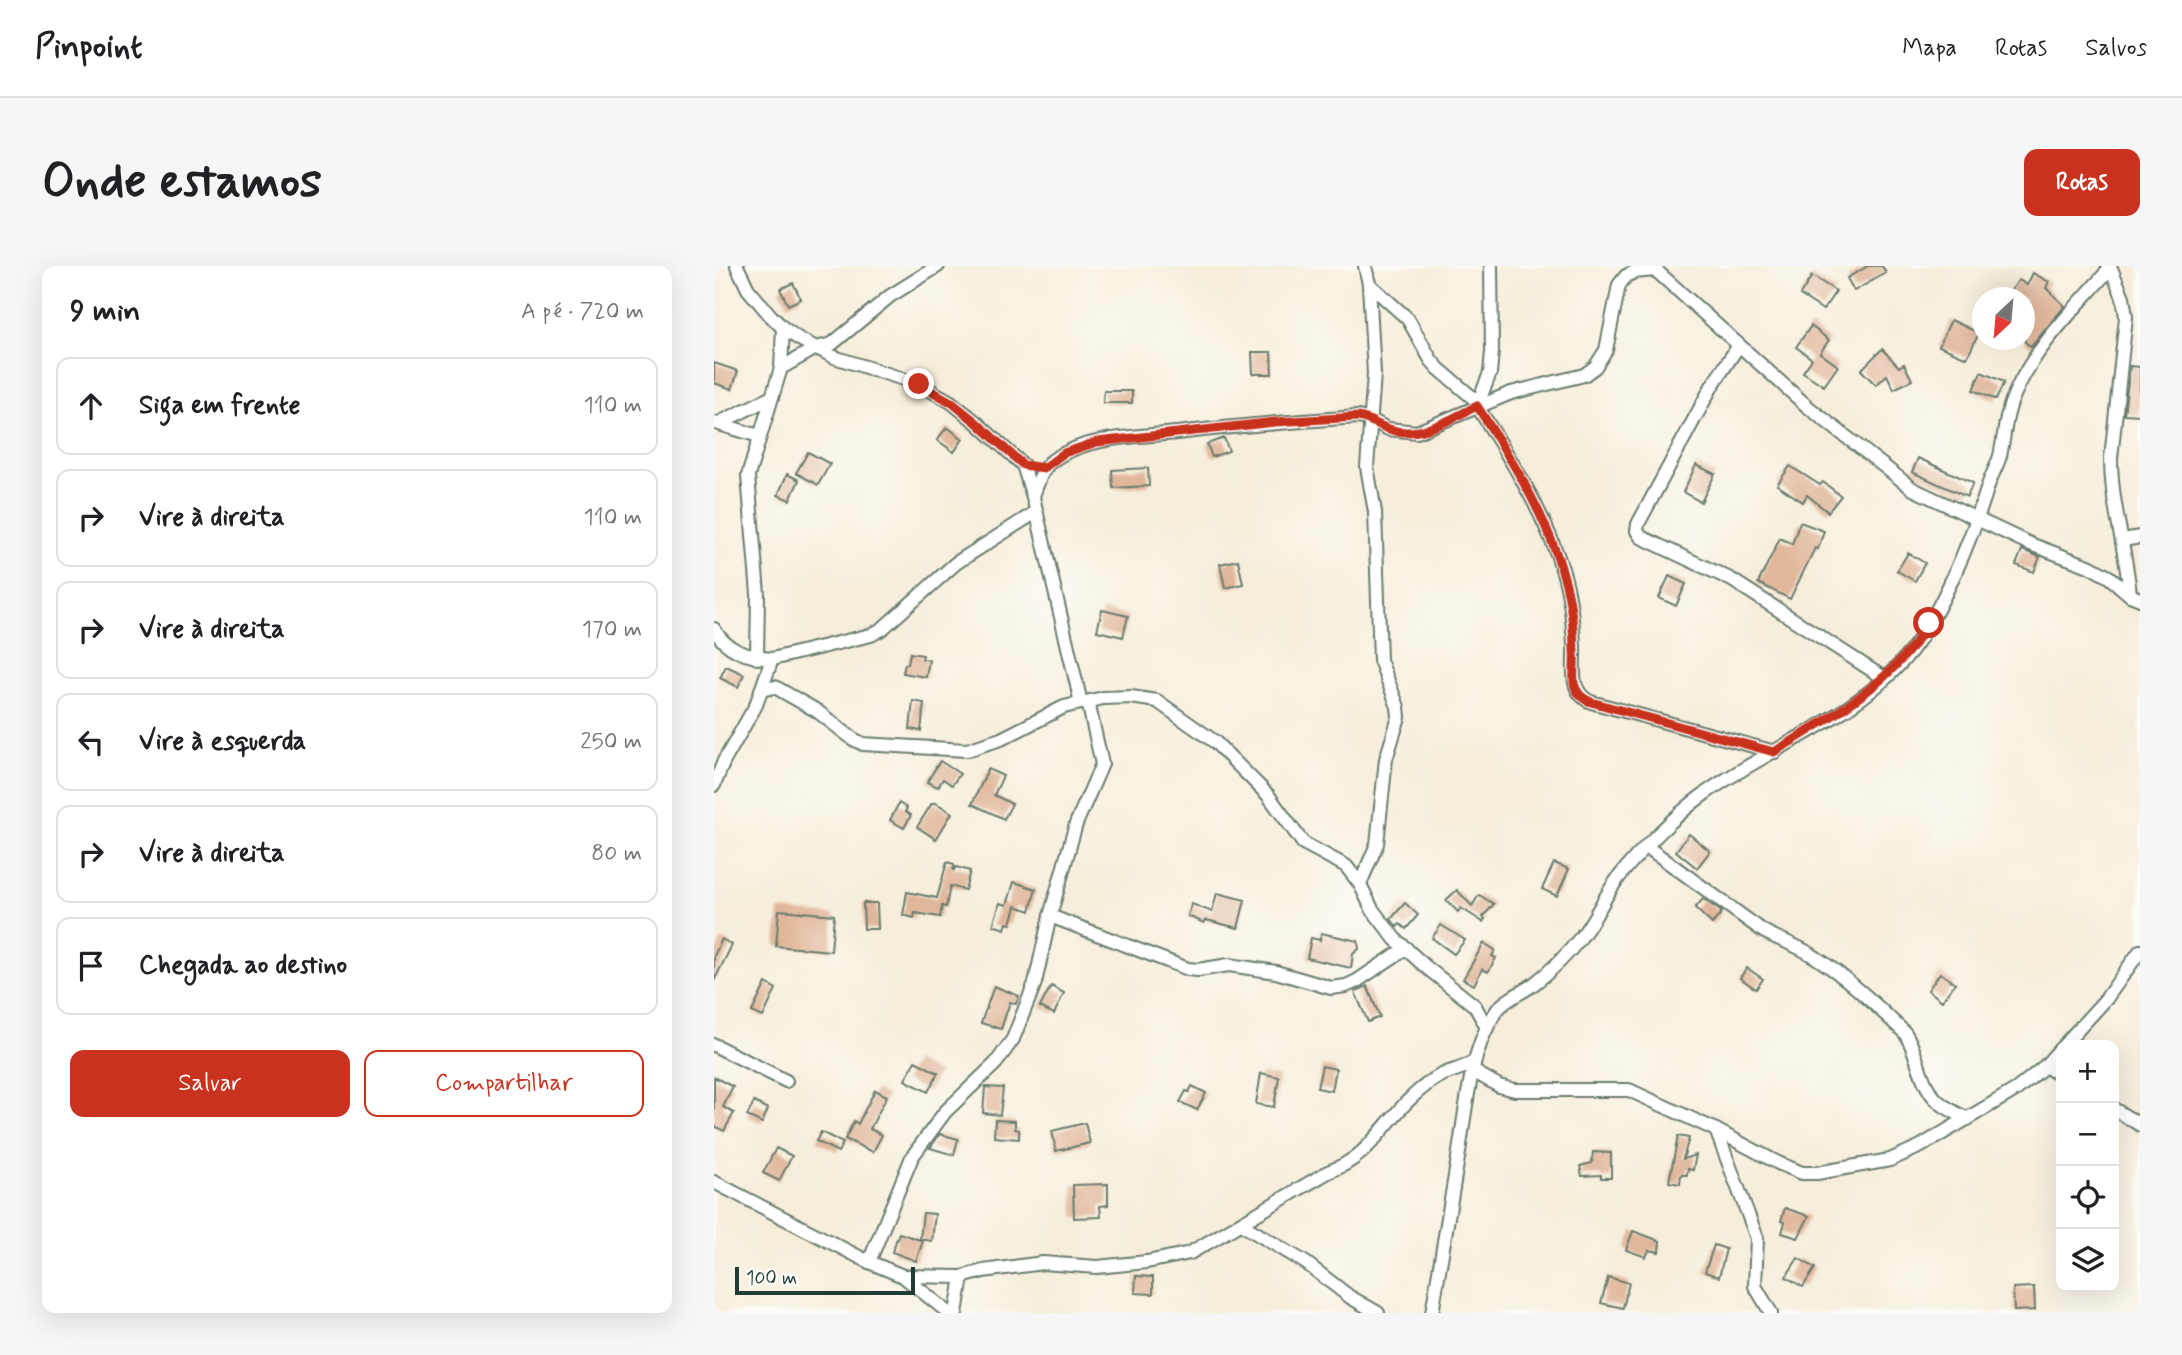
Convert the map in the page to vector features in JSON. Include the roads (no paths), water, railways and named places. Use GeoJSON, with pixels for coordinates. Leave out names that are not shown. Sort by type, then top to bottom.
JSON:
{"type":"FeatureCollection","features":[{"type":"Feature","properties":{"kind":"street"},"geometry":{"type":"LineString","coordinates":[[737,266],[748,289],[783,328],[816,348],[833,351],[938,394],[976,422],[1023,465],[1033,497],[1081,703],[1088,702]]}},
{"type":"Feature","properties":{"kind":"street"},"geometry":{"type":"LineString","coordinates":[[833,351],[897,291],[938,266]]}},
{"type":"Feature","properties":{"kind":"street"},"geometry":{"type":"LineString","coordinates":[[1360,884],[1377,844],[1386,759],[1399,717],[1398,707],[1380,660],[1375,512],[1367,467],[1374,374],[1369,284],[1365,266]]}},
{"type":"Feature","properties":{"kind":"street"},"geometry":{"type":"LineString","coordinates":[[1478,404],[1490,373],[1492,352],[1491,266]]}},
{"type":"Feature","properties":{"kind":"street"},"geometry":{"type":"LineString","coordinates":[[1432,1313],[1473,1066],[1487,1028],[1500,1006],[1534,984],[1579,941],[1621,874],[1701,796],[1842,712],[1884,678],[1908,654],[1929,623],[1977,518],[2000,455],[2004,423],[2015,391],[2059,326],[2109,266]]}},
{"type":"Feature","properties":{"kind":"street"},"geometry":{"type":"LineString","coordinates":[[2109,266],[2126,309],[2110,458],[2111,483],[2135,597]]}},
{"type":"Feature","properties":{"kind":"street"},"geometry":{"type":"LineString","coordinates":[[1033,497],[1044,468],[1064,453],[1097,442],[1275,422],[1358,417],[1371,419],[1388,429],[1418,432],[1478,404],[1584,375],[1595,367],[1606,350],[1619,285],[1635,269],[1653,268],[1808,407],[1913,489],[2030,544],[2089,566],[2135,597]]}},
{"type":"Feature","properties":{"kind":"street"},"geometry":{"type":"LineString","coordinates":[[1369,284],[1408,319],[1439,369],[1478,404],[1544,525],[1563,571],[1573,630],[1574,683],[1577,692],[1591,702],[1774,752]]}},
{"type":"Feature","properties":{"kind":"street"},"geometry":{"type":"LineString","coordinates":[[757,658],[758,594],[748,476],[781,368],[783,328]]}},
{"type":"Feature","properties":{"kind":"street"},"geometry":{"type":"LineString","coordinates":[[1739,345],[1699,409],[1638,524],[1637,531],[1641,537],[1732,580],[1884,678]]}},
{"type":"Feature","properties":{"kind":"street"},"geometry":{"type":"LineString","coordinates":[[781,368],[816,348]]}},
{"type":"Feature","properties":{"kind":"street"},"geometry":{"type":"LineString","coordinates":[[717,423],[772,397]]}},
{"type":"Feature","properties":{"kind":"street"},"geometry":{"type":"LineString","coordinates":[[717,423],[759,436]]}},
{"type":"Feature","properties":{"kind":"street"},"geometry":{"type":"LineString","coordinates":[[1023,465],[1044,468]]}},
{"type":"Feature","properties":{"kind":"street"},"geometry":{"type":"LineString","coordinates":[[714,629],[728,647],[757,658],[772,659],[871,635],[882,629],[956,563],[1036,512]]}},
{"type":"Feature","properties":{"kind":"street"},"geometry":{"type":"LineString","coordinates":[[2123,540],[2140,537]]}},
{"type":"Feature","properties":{"kind":"street"},"geometry":{"type":"LineString","coordinates":[[714,785],[724,761],[756,705],[772,659]]}},
{"type":"Feature","properties":{"kind":"street"},"geometry":{"type":"LineString","coordinates":[[761,691],[775,687],[863,744],[945,750],[967,750],[990,743],[1046,714],[1103,698],[1148,698],[1157,701],[1215,742],[1268,795],[1303,843],[1346,866],[1360,884],[1384,926],[1475,1006],[1487,1028]]}},
{"type":"Feature","properties":{"kind":"street"},"geometry":{"type":"LineString","coordinates":[[756,705],[775,687]]}},
{"type":"Feature","properties":{"kind":"street"},"geometry":{"type":"LineString","coordinates":[[1077,687],[1103,698]]}},
{"type":"Feature","properties":{"kind":"street"},"geometry":{"type":"LineString","coordinates":[[869,1262],[912,1157],[945,1112],[996,1063],[1013,1039],[1035,983],[1050,916],[1076,824],[1102,764],[1088,702]]}},
{"type":"Feature","properties":{"kind":"street"},"geometry":{"type":"LineString","coordinates":[[1647,847],[1763,931],[1801,948],[1829,967],[1905,1033],[1912,1044],[1932,1096],[1941,1105],[1968,1119]]}},
{"type":"Feature","properties":{"kind":"street"},"geometry":{"type":"LineString","coordinates":[[1050,916],[1188,969],[1229,965],[1276,972],[1331,988],[1357,981],[1406,948]]}},
{"type":"Feature","properties":{"kind":"street"},"geometry":{"type":"LineString","coordinates":[[2069,1040],[2106,999],[2140,951]]}},
{"type":"Feature","properties":{"kind":"street"},"geometry":{"type":"LineString","coordinates":[[1475,1006],[1500,1006]]}},
{"type":"Feature","properties":{"kind":"street"},"geometry":{"type":"LineString","coordinates":[[714,1045],[786,1081]]}},
{"type":"Feature","properties":{"kind":"street"},"geometry":{"type":"LineString","coordinates":[[1473,1066],[1499,1086],[1515,1090],[1629,1090],[1716,1130],[1778,1163],[1802,1173],[1817,1173],[1890,1160],[1921,1146],[2017,1089],[2056,1054]]}},
{"type":"Feature","properties":{"kind":"street"},"geometry":{"type":"LineString","coordinates":[[903,1276],[962,1277],[983,1271],[1043,1263],[1097,1267],[1147,1262],[1190,1252],[1357,1158],[1409,1100],[1442,1075],[1473,1066]]}},
{"type":"Feature","properties":{"kind":"street"},"geometry":{"type":"LineString","coordinates":[[2045,1066],[2056,1073]]}},
{"type":"Feature","properties":{"kind":"street"},"geometry":{"type":"LineString","coordinates":[[2119,1112],[2140,1125]]}},
{"type":"Feature","properties":{"kind":"street"},"geometry":{"type":"LineString","coordinates":[[1716,1130],[1757,1238],[1755,1286],[1772,1313]]}},
{"type":"Feature","properties":{"kind":"street"},"geometry":{"type":"LineString","coordinates":[[714,1182],[869,1262],[903,1276],[949,1313]]}},
{"type":"Feature","properties":{"kind":"street"},"geometry":{"type":"LineString","coordinates":[[1241,1224],[1306,1263],[1350,1297],[1378,1313]]}},
{"type":"Feature","properties":{"kind":"street"},"geometry":{"type":"LineString","coordinates":[[956,1313],[962,1277]]}}]}
